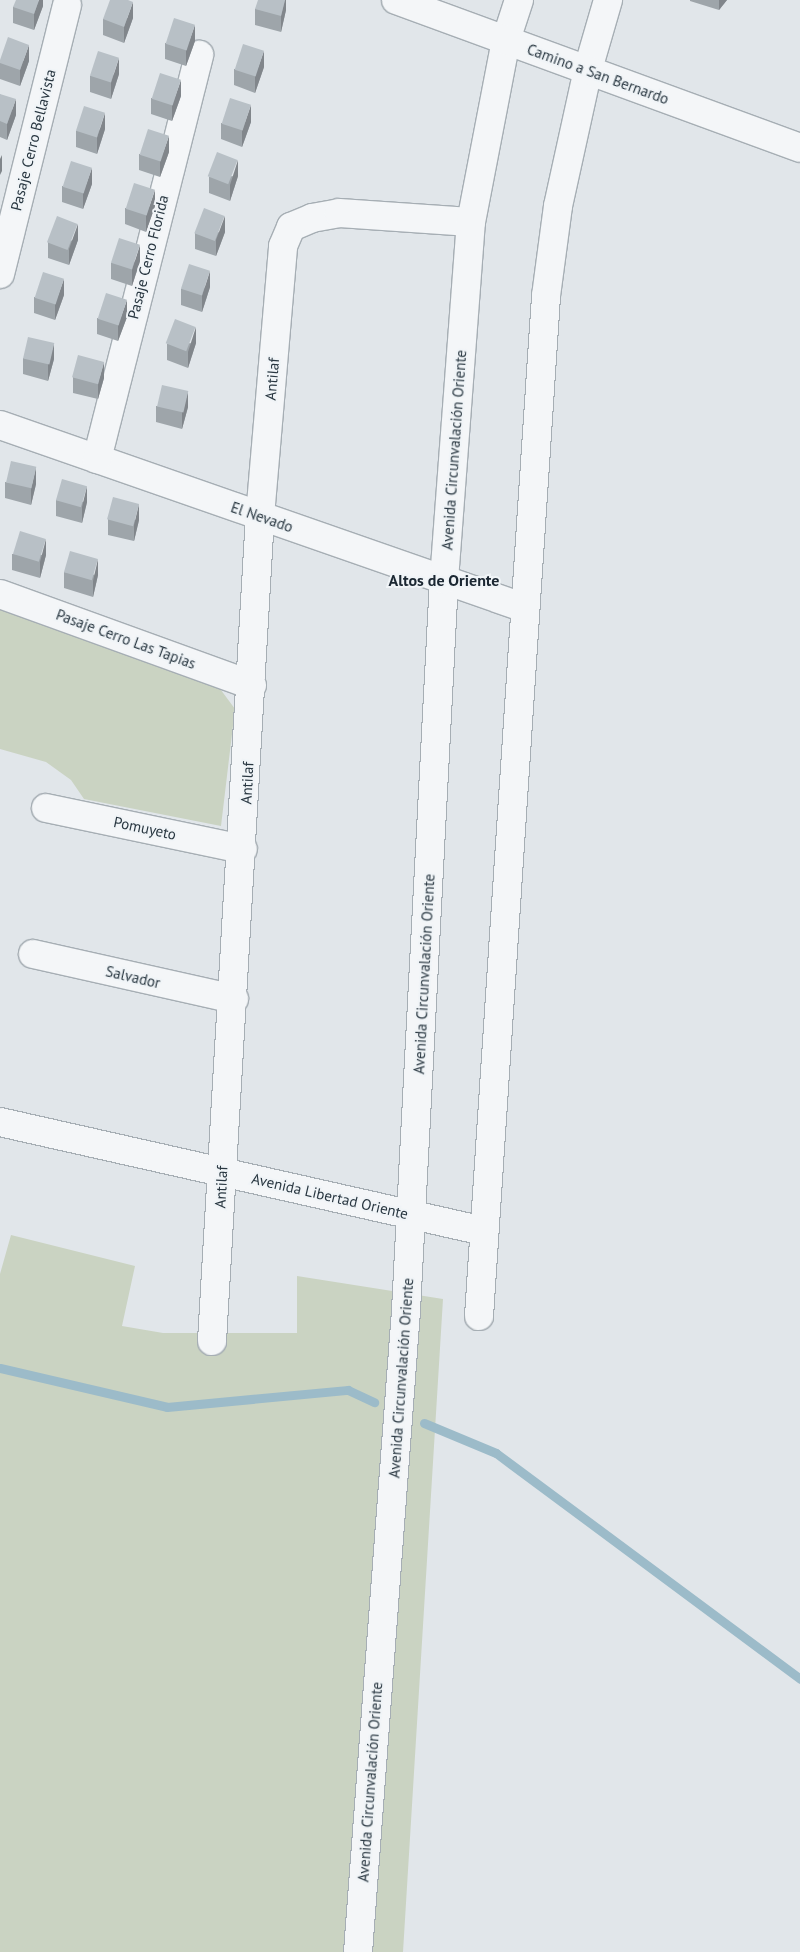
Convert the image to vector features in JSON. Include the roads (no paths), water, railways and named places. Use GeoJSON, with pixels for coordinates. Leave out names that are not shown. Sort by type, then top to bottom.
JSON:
{"type":"FeatureCollection","features":[{"type":"Feature","properties":{"kind":"street","name":"Camino a San Bernardo"},"geometry":{"type":"LineString","coordinates":[[396,0],[800,148]]}},
{"type":"Feature","properties":{"kind":"street","name":"Avenida Circunvalación Oriente"},"geometry":{"type":"LineString","coordinates":[[358,1952],[412,1214],[444,580],[471,222],[506,40],[519,0]]}},
{"type":"Feature","properties":{"kind":"street"},"geometry":{"type":"LineString","coordinates":[[479,1316],[483,1231],[546,296],[558,206],[588,69],[608,0]]}},
{"type":"Feature","properties":{"kind":"street","name":"Pasaje Cerro Bellavista"},"geometry":{"type":"LineString","coordinates":[[0,274],[67,5]]}},
{"type":"Feature","properties":{"kind":"street","name":"Pasaje Cerro Florida"},"geometry":{"type":"LineString","coordinates":[[97,459],[199,55]]}},
{"type":"Feature","properties":{"kind":"street","name":"Antilaf"},"geometry":{"type":"LineString","coordinates":[[212,1341],[243,849],[260,516],[282,246],[292,227],[312,218],[339,213],[471,222]]}},
{"type":"Feature","properties":{"kind":"street","name":"El Nevado"},"geometry":{"type":"LineString","coordinates":[[0,425],[525,608]]}},
{"type":"Feature","properties":{"kind":"street","name":"Pasaje Cerro Las Tapias"},"geometry":{"type":"LineString","coordinates":[[0,594],[252,685]]}},
{"type":"Feature","properties":{"kind":"street","name":"Pomuyeto"},"geometry":{"type":"LineString","coordinates":[[46,808],[243,849]]}},
{"type":"Feature","properties":{"kind":"street","name":"Salvador"},"geometry":{"type":"LineString","coordinates":[[33,954],[234,999]]}},
{"type":"Feature","properties":{"kind":"street","name":"Avenida Libertad Oriente"},"geometry":{"type":"LineString","coordinates":[[0,1122],[483,1231]]}},
{"type":"Feature","properties":{"kind":"waterway"},"geometry":{"type":"LineString","coordinates":[[0,1368],[167,1407],[348,1390],[374,1402]]}},
{"type":"Feature","properties":{"kind":"waterway"},"geometry":{"type":"LineString","coordinates":[[424,1423],[496,1453],[800,1679]]}},
{"type":"Feature","properties":{"kind":"district","name":"Altos de Oriente"},"geometry":{"type":"Point","coordinates":[444,580]}}]}
